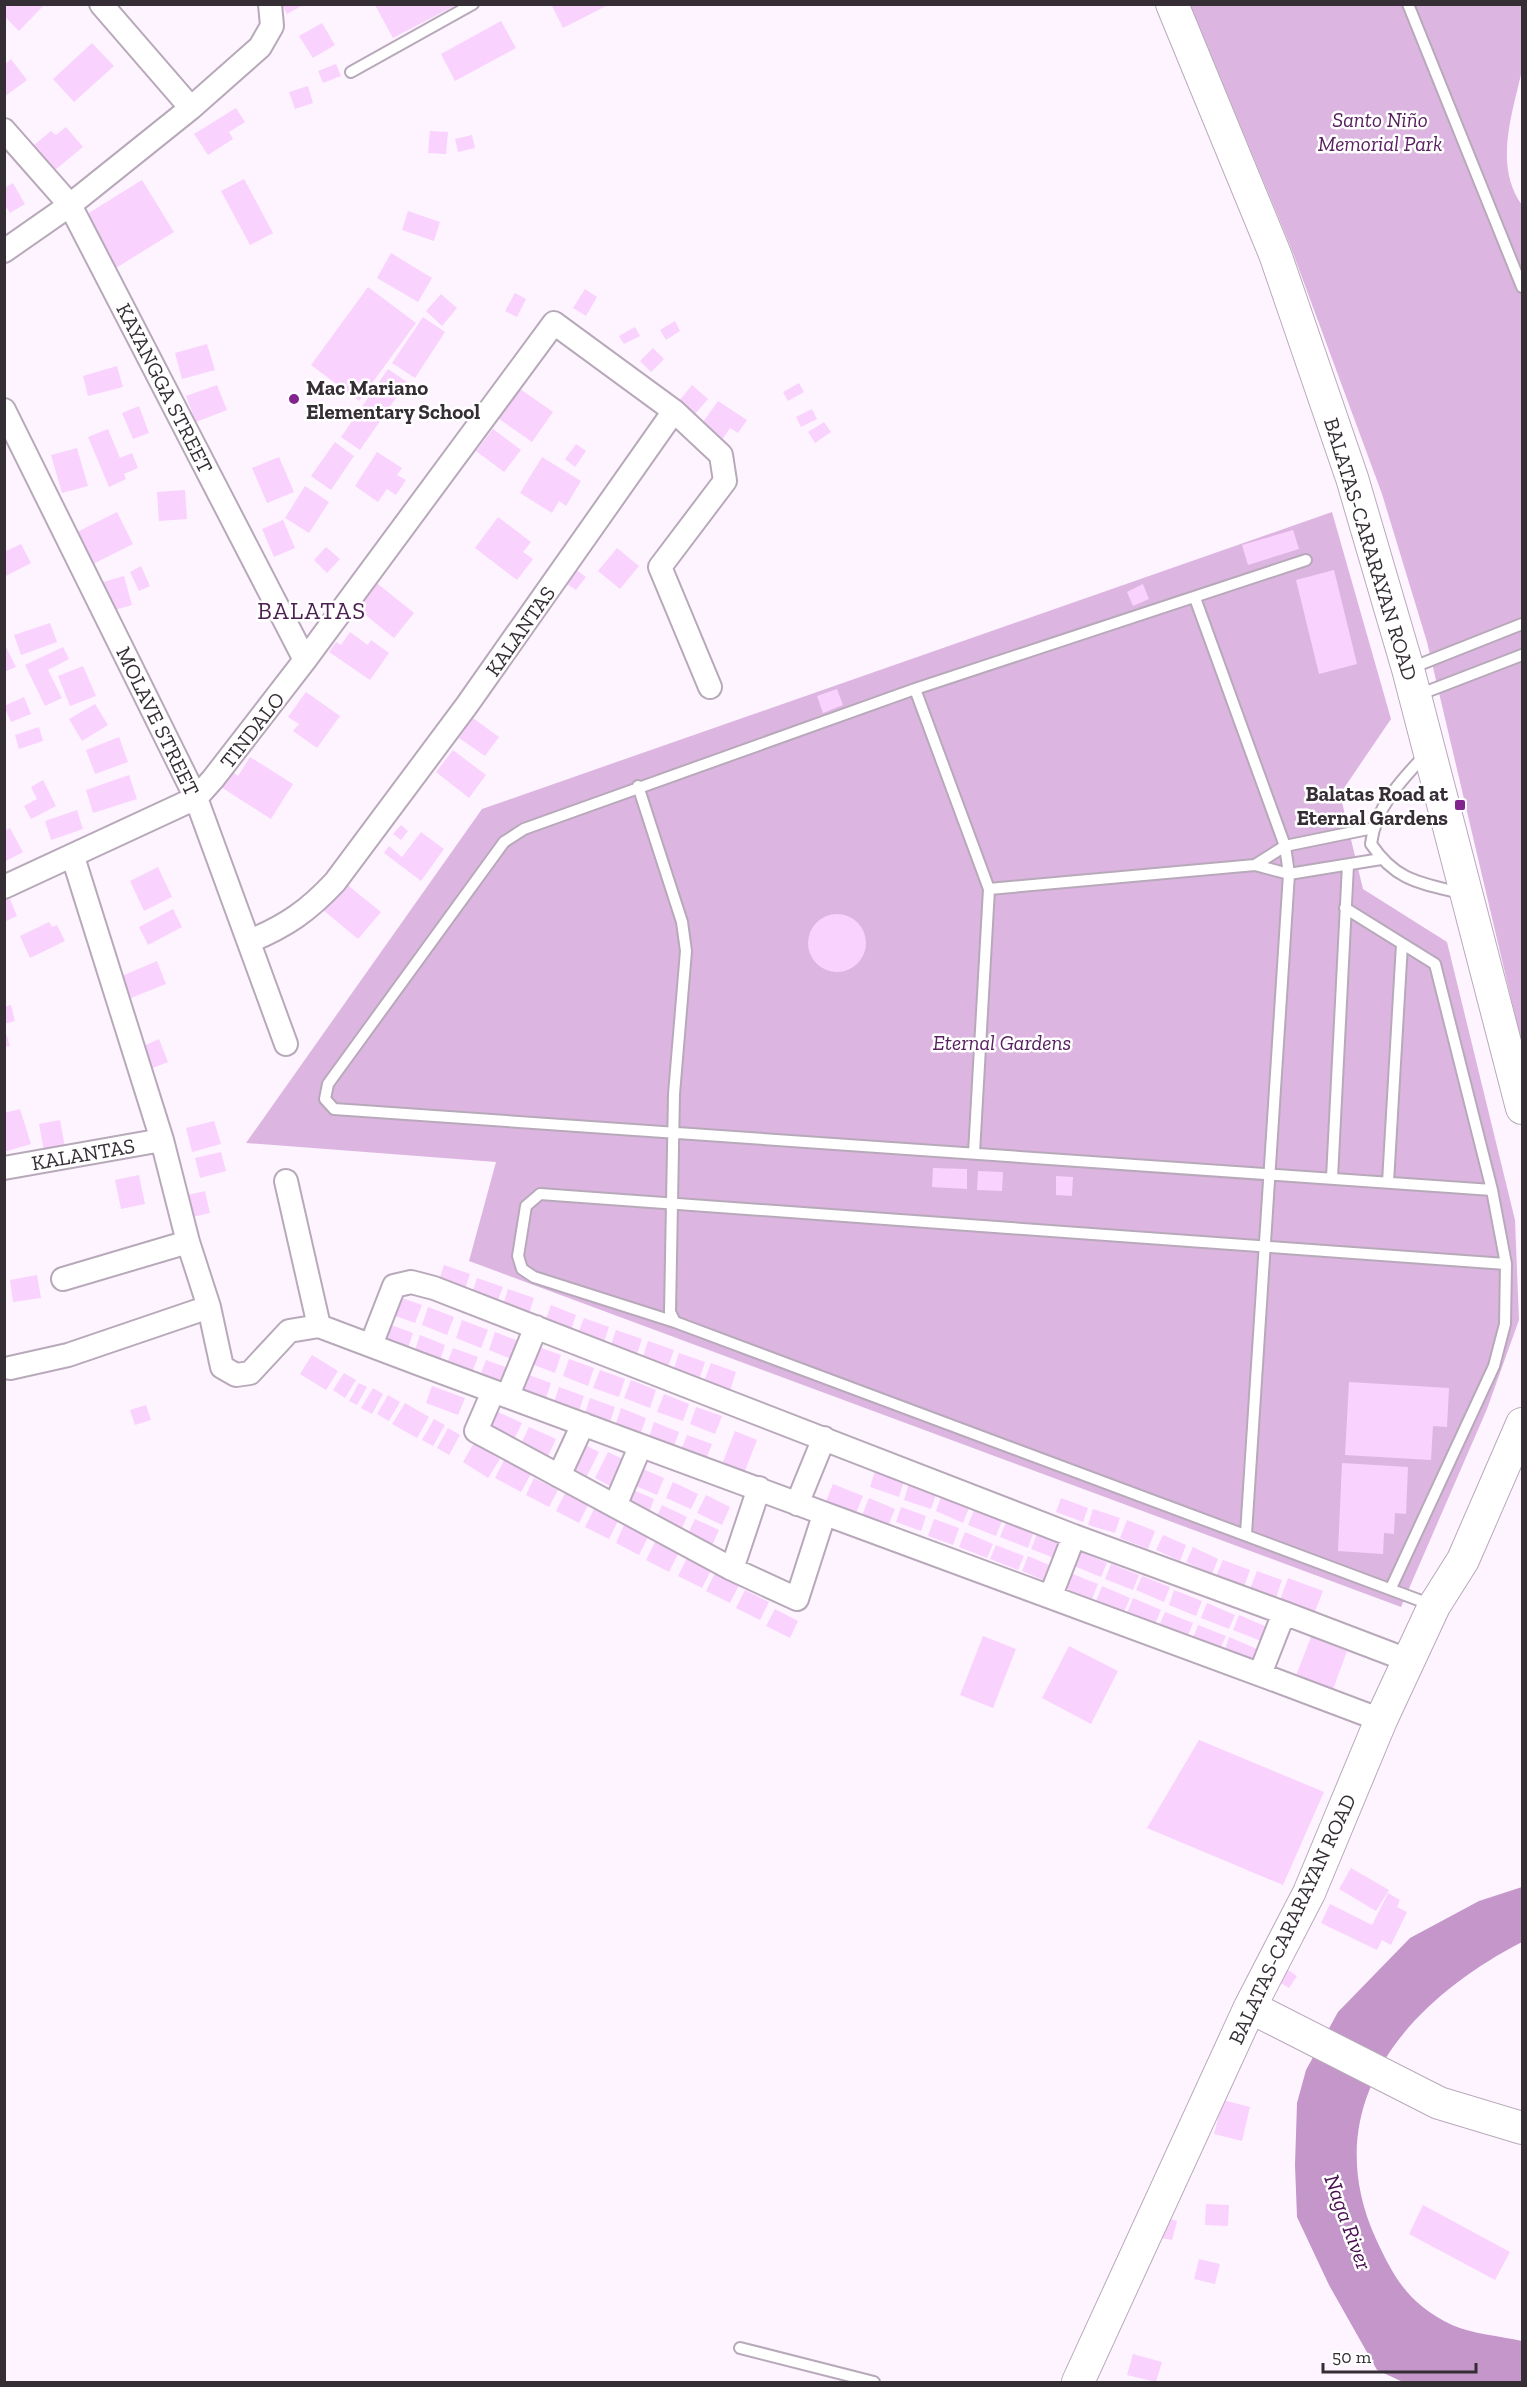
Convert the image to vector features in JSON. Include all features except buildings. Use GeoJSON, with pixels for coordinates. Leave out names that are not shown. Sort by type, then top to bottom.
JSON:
{"type":"FeatureCollection","features":[{"type":"Feature","properties":{"kind":"main road","name":"BALATAS-CARARAYAN ROAD"},"geometry":{"type":"LineString","coordinates":[[1172,4],[1275,254],[1352,478],[1412,682],[1522,1108]]}},
{"type":"Feature","properties":{"kind":"main road","name":"BALATAS-CARARAYAN ROAD"},"geometry":{"type":"LineString","coordinates":[[1078,2382],[1250,2007],[1309,1893],[1381,1720],[1434,1606],[1463,1560],[1522,1424]]}},
{"type":"Feature","properties":{"kind":"main road"},"geometry":{"type":"LineString","coordinates":[[1250,2007],[1438,2103],[1522,2128]]}},
{"type":"Feature","properties":{"kind":"street"},"geometry":{"type":"LineString","coordinates":[[100,4],[191,108]]}},
{"type":"Feature","properties":{"kind":"street"},"geometry":{"type":"LineString","coordinates":[[4,251],[70,205],[191,108],[260,47],[272,26],[270,4]]}},
{"type":"Feature","properties":{"kind":"street","name":"KAYANGGA STREET"},"geometry":{"type":"LineString","coordinates":[[4,130],[70,205],[305,660]]}},
{"type":"Feature","properties":{"kind":"street","name":"TINDALO"},"geometry":{"type":"LineString","coordinates":[[196,798],[305,660],[555,323],[674,411]]}},
{"type":"Feature","properties":{"kind":"street","name":"MOLAVE STREET"},"geometry":{"type":"LineString","coordinates":[[4,410],[196,798],[286,1044]]}},
{"type":"Feature","properties":{"kind":"street"},"geometry":{"type":"LineString","coordinates":[[674,411],[721,455],[725,481],[660,567],[710,687]]}},
{"type":"Feature","properties":{"kind":"street","name":"KALANTAS"},"geometry":{"type":"LineString","coordinates":[[250,942],[278,930],[311,909],[335,882],[467,705],[674,411]]}},
{"type":"Feature","properties":{"kind":"street"},"geometry":{"type":"LineString","coordinates":[[4,887],[74,857],[196,798]]}},
{"type":"Feature","properties":{"kind":"street"},"geometry":{"type":"LineString","coordinates":[[74,857],[162,1140],[188,1242],[209,1307],[222,1367],[236,1375],[250,1373],[289,1331],[320,1326],[640,1447],[759,1488],[824,1515],[1051,1595],[1381,1720]]}},
{"type":"Feature","properties":{"kind":"street","name":"KALANTAS"},"geometry":{"type":"LineString","coordinates":[[4,1168],[162,1140]]}},
{"type":"Feature","properties":{"kind":"street"},"geometry":{"type":"LineString","coordinates":[[286,1181],[320,1326]]}},
{"type":"Feature","properties":{"kind":"street"},"geometry":{"type":"LineString","coordinates":[[63,1280],[188,1242]]}},
{"type":"Feature","properties":{"kind":"street"},"geometry":{"type":"LineString","coordinates":[[371,1345],[394,1286],[411,1282],[434,1288],[1074,1536],[1410,1661]]}},
{"type":"Feature","properties":{"kind":"street"},"geometry":{"type":"LineString","coordinates":[[10,1368],[68,1355],[209,1307]]}},
{"type":"Feature","properties":{"kind":"street"},"geometry":{"type":"LineString","coordinates":[[536,1327],[500,1394],[476,1431],[732,1569],[797,1599],[824,1515]]}},
{"type":"Feature","properties":{"kind":"street"},"geometry":{"type":"LineString","coordinates":[[559,1476],[583,1425]]}},
{"type":"Feature","properties":{"kind":"street"},"geometry":{"type":"LineString","coordinates":[[797,1504],[824,1438]]}},
{"type":"Feature","properties":{"kind":"street"},"geometry":{"type":"LineString","coordinates":[[615,1506],[640,1447]]}},
{"type":"Feature","properties":{"kind":"street"},"geometry":{"type":"LineString","coordinates":[[732,1569],[759,1488]]}},
{"type":"Feature","properties":{"kind":"street"},"geometry":{"type":"LineString","coordinates":[[1051,1595],[1074,1536]]}},
{"type":"Feature","properties":{"kind":"street"},"geometry":{"type":"LineString","coordinates":[[1260,1674],[1284,1613]]}},
{"type":"Feature","properties":{"kind":"lane"},"geometry":{"type":"LineString","coordinates":[[351,72],[473,4]]}},
{"type":"Feature","properties":{"kind":"lane"},"geometry":{"type":"LineString","coordinates":[[1408,4],[1522,287]]}},
{"type":"Feature","properties":{"kind":"lane"},"geometry":{"type":"LineString","coordinates":[[1306,560],[915,689],[638,786],[524,829],[504,842],[328,1084],[325,1099],[334,1109],[1492,1190]]}},
{"type":"Feature","properties":{"kind":"lane"},"geometry":{"type":"LineString","coordinates":[[1195,598],[1285,846],[1289,874],[1246,1534]]}},
{"type":"Feature","properties":{"kind":"lane"},"geometry":{"type":"LineString","coordinates":[[1412,682],[1522,624]]}},
{"type":"Feature","properties":{"kind":"lane"},"geometry":{"type":"LineString","coordinates":[[1412,682],[1522,655]]}},
{"type":"Feature","properties":{"kind":"lane"},"geometry":{"type":"LineString","coordinates":[[915,689],[989,889],[974,1153]]}},
{"type":"Feature","properties":{"kind":"lane"},"geometry":{"type":"LineString","coordinates":[[1429,751],[1403,777],[1373,828],[1371,844],[1381,859],[1398,873],[1428,885],[1466,894]]}},
{"type":"Feature","properties":{"kind":"lane"},"geometry":{"type":"LineString","coordinates":[[638,786],[682,922],[686,951],[673,1132],[670,1312],[675,1322]]}},
{"type":"Feature","properties":{"kind":"lane"},"geometry":{"type":"LineString","coordinates":[[1255,865],[1285,846],[1373,828]]}},
{"type":"Feature","properties":{"kind":"lane"},"geometry":{"type":"LineString","coordinates":[[989,889],[1255,865],[1289,874],[1381,859]]}},
{"type":"Feature","properties":{"kind":"lane"},"geometry":{"type":"LineString","coordinates":[[1332,1178],[1348,864]]}},
{"type":"Feature","properties":{"kind":"lane"},"geometry":{"type":"LineString","coordinates":[[1345,908],[1435,964],[1492,1190],[1506,1264],[1505,1324],[1494,1366],[1391,1588]]}},
{"type":"Feature","properties":{"kind":"lane"},"geometry":{"type":"LineString","coordinates":[[1388,1182],[1402,944]]}},
{"type":"Feature","properties":{"kind":"lane"},"geometry":{"type":"LineString","coordinates":[[1434,1606],[675,1322],[534,1277],[522,1269],[518,1256],[526,1206],[540,1194],[1506,1264]]}},
{"type":"Feature","properties":{"kind":"lane"},"geometry":{"type":"LineString","coordinates":[[740,2348],[874,2382]]}},
{"type":"Feature","properties":{"kind":"green space","name":"Santo Niño Memorial Park"},"geometry":{"type":"Polygon","coordinates":[[[1190,5],[1522,5],[1523,62],[1510,121],[1507,156],[1508,173],[1513,189],[1522,205],[1522,1045],[1427,642],[1382,494],[1290,245],[1190,5]]]}},
{"type":"Feature","properties":{"kind":"green space","name":"Eternal Gardens"},"geometry":{"type":"Polygon","coordinates":[[[1332,512],[1391,719],[1340,794],[1363,889],[1447,942],[1515,1220],[1519,1320],[1487,1409],[1401,1607],[469,1261],[496,1162],[246,1143],[482,809],[1332,512]]]}},
{"type":"Feature","properties":{"kind":"water","name":"Naga River"},"geometry":{"type":"Polygon","coordinates":[[[1522,1887],[1522,1942],[1480,1966],[1443,1994],[1410,2026],[1383,2062],[1365,2101],[1357,2144],[1360,2190],[1376,2239],[1397,2279],[1414,2299],[1437,2317],[1452,2325],[1477,2333],[1522,2341],[1522,2382],[1403,2382],[1377,2370],[1329,2285],[1297,2217],[1295,2165],[1297,2103],[1306,2070],[1338,2012],[1410,1938],[1479,1901],[1522,1887]]]}},
{"type":"Feature","properties":{"kind":"place","name":"Mac Mariano Elementary School"},"geometry":{"type":"Point","coordinates":[294,399]}},
{"type":"Feature","properties":{"kind":"place","name":"Balatas Road at Eternal Gardens"},"geometry":{"type":"Point","coordinates":[1460,805]}},
{"type":"Feature","properties":{"kind":"district","name":"BALATAS"},"geometry":{"type":"Point","coordinates":[312,610]}}]}
